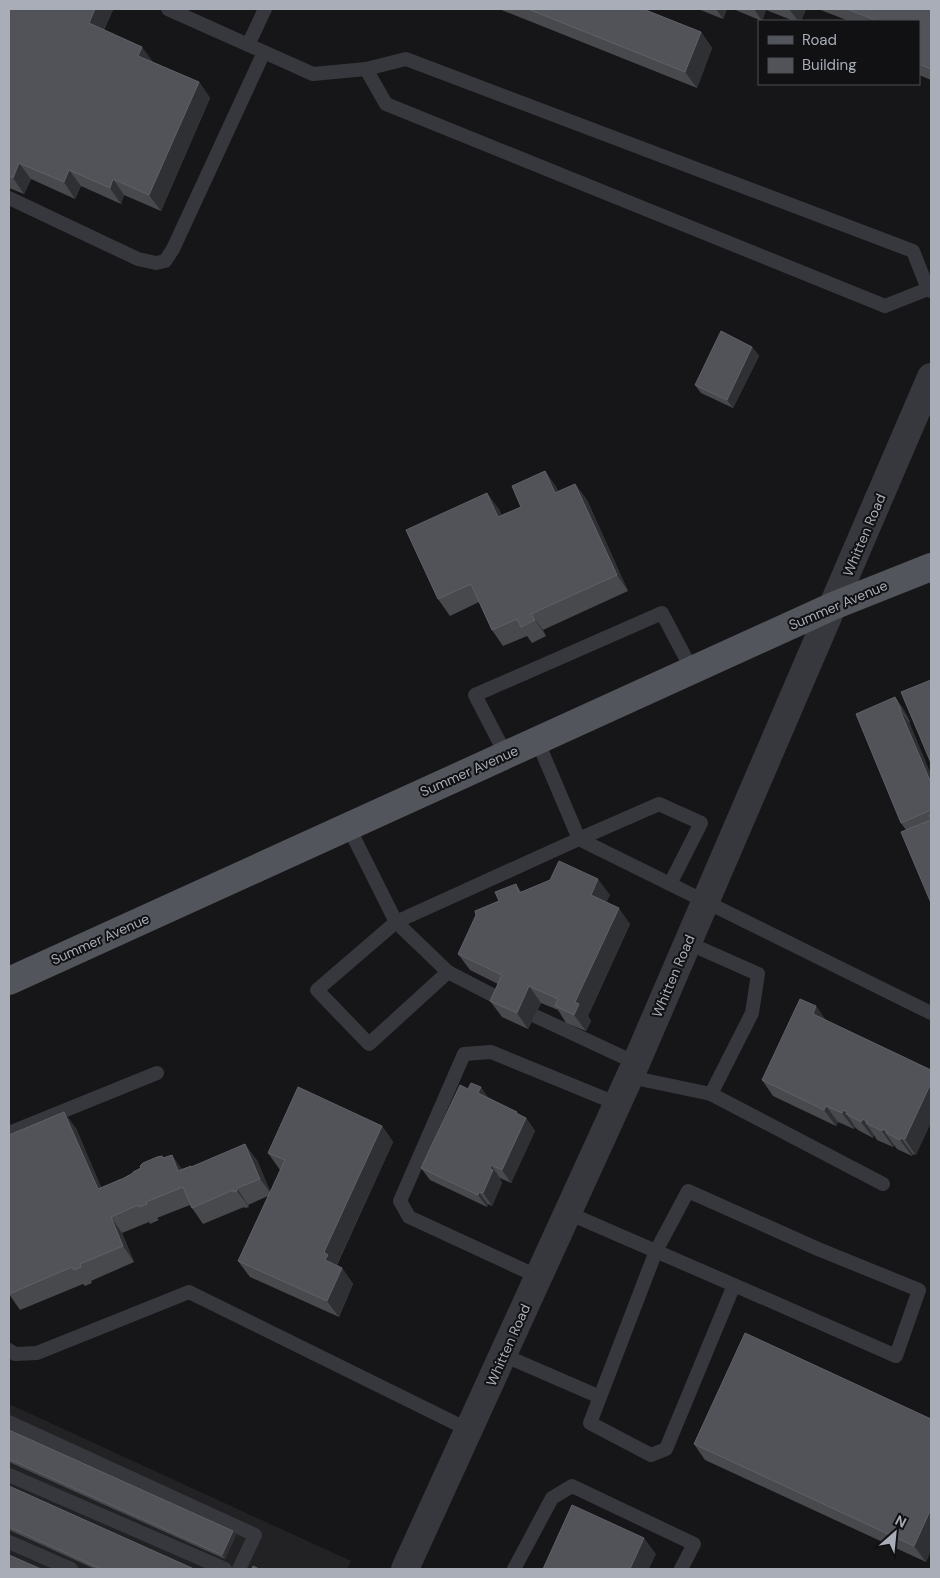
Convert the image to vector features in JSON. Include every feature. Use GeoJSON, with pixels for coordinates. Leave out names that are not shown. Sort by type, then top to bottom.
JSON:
{"type":"FeatureCollection","features":[{"type":"Feature","properties":{"kind":"main road","name":"Summer Avenue"},"geometry":{"type":"LineString","coordinates":[[9,981],[834,606],[930,571]]}},
{"type":"Feature","properties":{"kind":"street","name":"Whitten Road"},"geometry":{"type":"LineString","coordinates":[[410,1568],[469,1430],[633,1070],[931,378]]}},
{"type":"Feature","properties":{"kind":"lane"},"geometry":{"type":"LineString","coordinates":[[168,9],[313,74],[366,69],[406,59],[913,252],[930,290],[885,306],[386,104],[366,69]]}},
{"type":"Feature","properties":{"kind":"lane"},"geometry":{"type":"LineString","coordinates":[[248,45],[264,9]]}},
{"type":"Feature","properties":{"kind":"lane"},"geometry":{"type":"LineString","coordinates":[[9,198],[138,259],[156,262],[165,260],[173,249],[264,52]]}},
{"type":"Feature","properties":{"kind":"lane"},"geometry":{"type":"LineString","coordinates":[[506,755],[475,695],[662,613],[692,670]]}},
{"type":"Feature","properties":{"kind":"lane"},"geometry":{"type":"LineString","coordinates":[[537,740],[579,838],[931,1013]]}},
{"type":"Feature","properties":{"kind":"lane"},"geometry":{"type":"LineString","coordinates":[[448,972],[368,1044],[317,990],[396,922],[579,838],[659,804],[700,823],[670,884]]}},
{"type":"Feature","properties":{"kind":"lane"},"geometry":{"type":"LineString","coordinates":[[348,826],[396,922],[448,972],[508,1003]]}},
{"type":"Feature","properties":{"kind":"lane"},"geometry":{"type":"LineString","coordinates":[[688,943],[758,974],[752,1013],[711,1094]]}},
{"type":"Feature","properties":{"kind":"lane"},"geometry":{"type":"LineString","coordinates":[[535,1016],[633,1070],[711,1094],[883,1184]]}},
{"type":"Feature","properties":{"kind":"lane"},"geometry":{"type":"LineString","coordinates":[[539,1276],[409,1217],[400,1200],[464,1054],[491,1052],[618,1104]]}},
{"type":"Feature","properties":{"kind":"lane"},"geometry":{"type":"LineString","coordinates":[[9,1133],[157,1073]]}},
{"type":"Feature","properties":{"kind":"lane"},"geometry":{"type":"LineString","coordinates":[[568,1213],[656,1251],[734,1285],[896,1356],[919,1290],[818,1249],[688,1191],[656,1251],[590,1423],[651,1455],[666,1449],[734,1285]]}},
{"type":"Feature","properties":{"kind":"lane"},"geometry":{"type":"LineString","coordinates":[[9,1350],[15,1354],[37,1353],[189,1292],[469,1430]]}},
{"type":"Feature","properties":{"kind":"lane"},"geometry":{"type":"LineString","coordinates":[[503,1355],[600,1396]]}},
{"type":"Feature","properties":{"kind":"lane"},"geometry":{"type":"LineString","coordinates":[[9,1422],[255,1535],[239,1569]]}},
{"type":"Feature","properties":{"kind":"lane"},"geometry":{"type":"LineString","coordinates":[[9,1475],[225,1569]]}},
{"type":"Feature","properties":{"kind":"lane"},"geometry":{"type":"LineString","coordinates":[[514,1569],[552,1498],[572,1486],[694,1544],[682,1569]]}},
{"type":"Feature","properties":{"kind":"lane"},"geometry":{"type":"LineString","coordinates":[[9,1542],[71,1569]]}},
{"type":"Feature","properties":{"kind":"shaded area"},"geometry":{"type":"Polygon","coordinates":[[[9,1404],[351,1561],[347,1569],[9,1569],[9,1404]]]}},
{"type":"Feature","properties":{"kind":"building"},"geometry":{"type":"Polygon","coordinates":[[[9,9],[95,9],[89,23],[142,47],[138,56],[199,82],[149,195],[113,179],[110,188],[69,170],[64,182],[19,163],[13,178],[9,176],[9,9]]]}},
{"type":"Feature","properties":{"kind":"building"},"geometry":{"type":"Polygon","coordinates":[[[528,9],[643,9],[701,32],[685,72],[528,9]]]}},
{"type":"Feature","properties":{"kind":"building"},"geometry":{"type":"Polygon","coordinates":[[[847,9],[931,9],[931,69],[920,64],[920,20],[875,20],[847,9]]]}},
{"type":"Feature","properties":{"kind":"building"},"geometry":{"type":"Polygon","coordinates":[[[721,331],[752,347],[727,400],[695,385],[721,331]]]}},
{"type":"Feature","properties":{"kind":"building"},"geometry":{"type":"Polygon","coordinates":[[[545,471],[555,493],[575,484],[617,575],[531,614],[535,620],[521,627],[517,619],[492,630],[471,584],[438,599],[406,530],[487,493],[498,517],[521,507],[512,486],[545,471]]]}},
{"type":"Feature","properties":{"kind":"building"},"geometry":{"type":"Polygon","coordinates":[[[931,680],[931,763],[901,692],[931,680]]]}},
{"type":"Feature","properties":{"kind":"building"},"geometry":{"type":"Polygon","coordinates":[[[895,697],[931,783],[931,810],[901,823],[856,714],[895,697]]]}},
{"type":"Feature","properties":{"kind":"building"},"geometry":{"type":"Polygon","coordinates":[[[931,820],[931,903],[901,832],[931,820]]]}},
{"type":"Feature","properties":{"kind":"building"},"geometry":{"type":"Polygon","coordinates":[[[559,861],[598,879],[591,895],[619,908],[575,1002],[579,1004],[574,1015],[555,1006],[558,999],[529,986],[517,1013],[490,1001],[502,975],[458,954],[476,915],[475,911],[499,901],[495,892],[516,884],[519,893],[550,880],[559,861]]]}},
{"type":"Feature","properties":{"kind":"building"},"geometry":{"type":"Polygon","coordinates":[[[800,999],[816,1006],[813,1014],[931,1070],[931,1083],[905,1139],[901,1138],[900,1140],[886,1133],[887,1131],[883,1129],[882,1131],[866,1123],[867,1121],[863,1119],[861,1122],[846,1114],[847,1112],[844,1110],[842,1113],[826,1106],[824,1110],[762,1080],[800,999]]]}},
{"type":"Feature","properties":{"kind":"building"},"geometry":{"type":"Polygon","coordinates":[[[471,1083],[481,1087],[478,1093],[526,1118],[502,1170],[491,1165],[490,1169],[493,1170],[483,1193],[479,1192],[478,1195],[421,1168],[460,1085],[468,1089],[471,1083]]]}},
{"type":"Feature","properties":{"kind":"building"},"geometry":{"type":"Polygon","coordinates":[[[298,1087],[382,1126],[324,1252],[328,1255],[325,1260],[342,1268],[327,1301],[238,1261],[285,1160],[268,1153],[298,1087]]]}},
{"type":"Feature","properties":{"kind":"building"},"geometry":{"type":"Polygon","coordinates":[[[64,1112],[98,1189],[124,1178],[141,1168],[140,1166],[143,1163],[157,1157],[162,1156],[163,1158],[172,1155],[178,1171],[245,1144],[260,1179],[237,1188],[237,1191],[233,1192],[233,1190],[192,1208],[183,1187],[146,1202],[147,1204],[139,1207],[138,1205],[111,1217],[123,1246],[80,1264],[81,1267],[74,1270],[72,1267],[9,1294],[9,1135],[64,1112]]]}},
{"type":"Feature","properties":{"kind":"building"},"geometry":{"type":"Polygon","coordinates":[[[745,1333],[931,1419],[931,1509],[914,1546],[694,1444],[745,1333]]]}},
{"type":"Feature","properties":{"kind":"building"},"geometry":{"type":"Polygon","coordinates":[[[9,1430],[233,1531],[222,1555],[9,1459],[9,1430]]]}},
{"type":"Feature","properties":{"kind":"building"},"geometry":{"type":"Polygon","coordinates":[[[9,1486],[194,1569],[101,1569],[9,1527],[9,1486]]]}},
{"type":"Feature","properties":{"kind":"building"},"geometry":{"type":"Polygon","coordinates":[[[572,1505],[644,1538],[630,1569],[543,1569],[572,1505]]]}},
{"type":"Feature","properties":{"kind":"building"},"geometry":{"type":"Polygon","coordinates":[[[9,1555],[41,1569],[9,1569],[9,1555]]]}}]}
